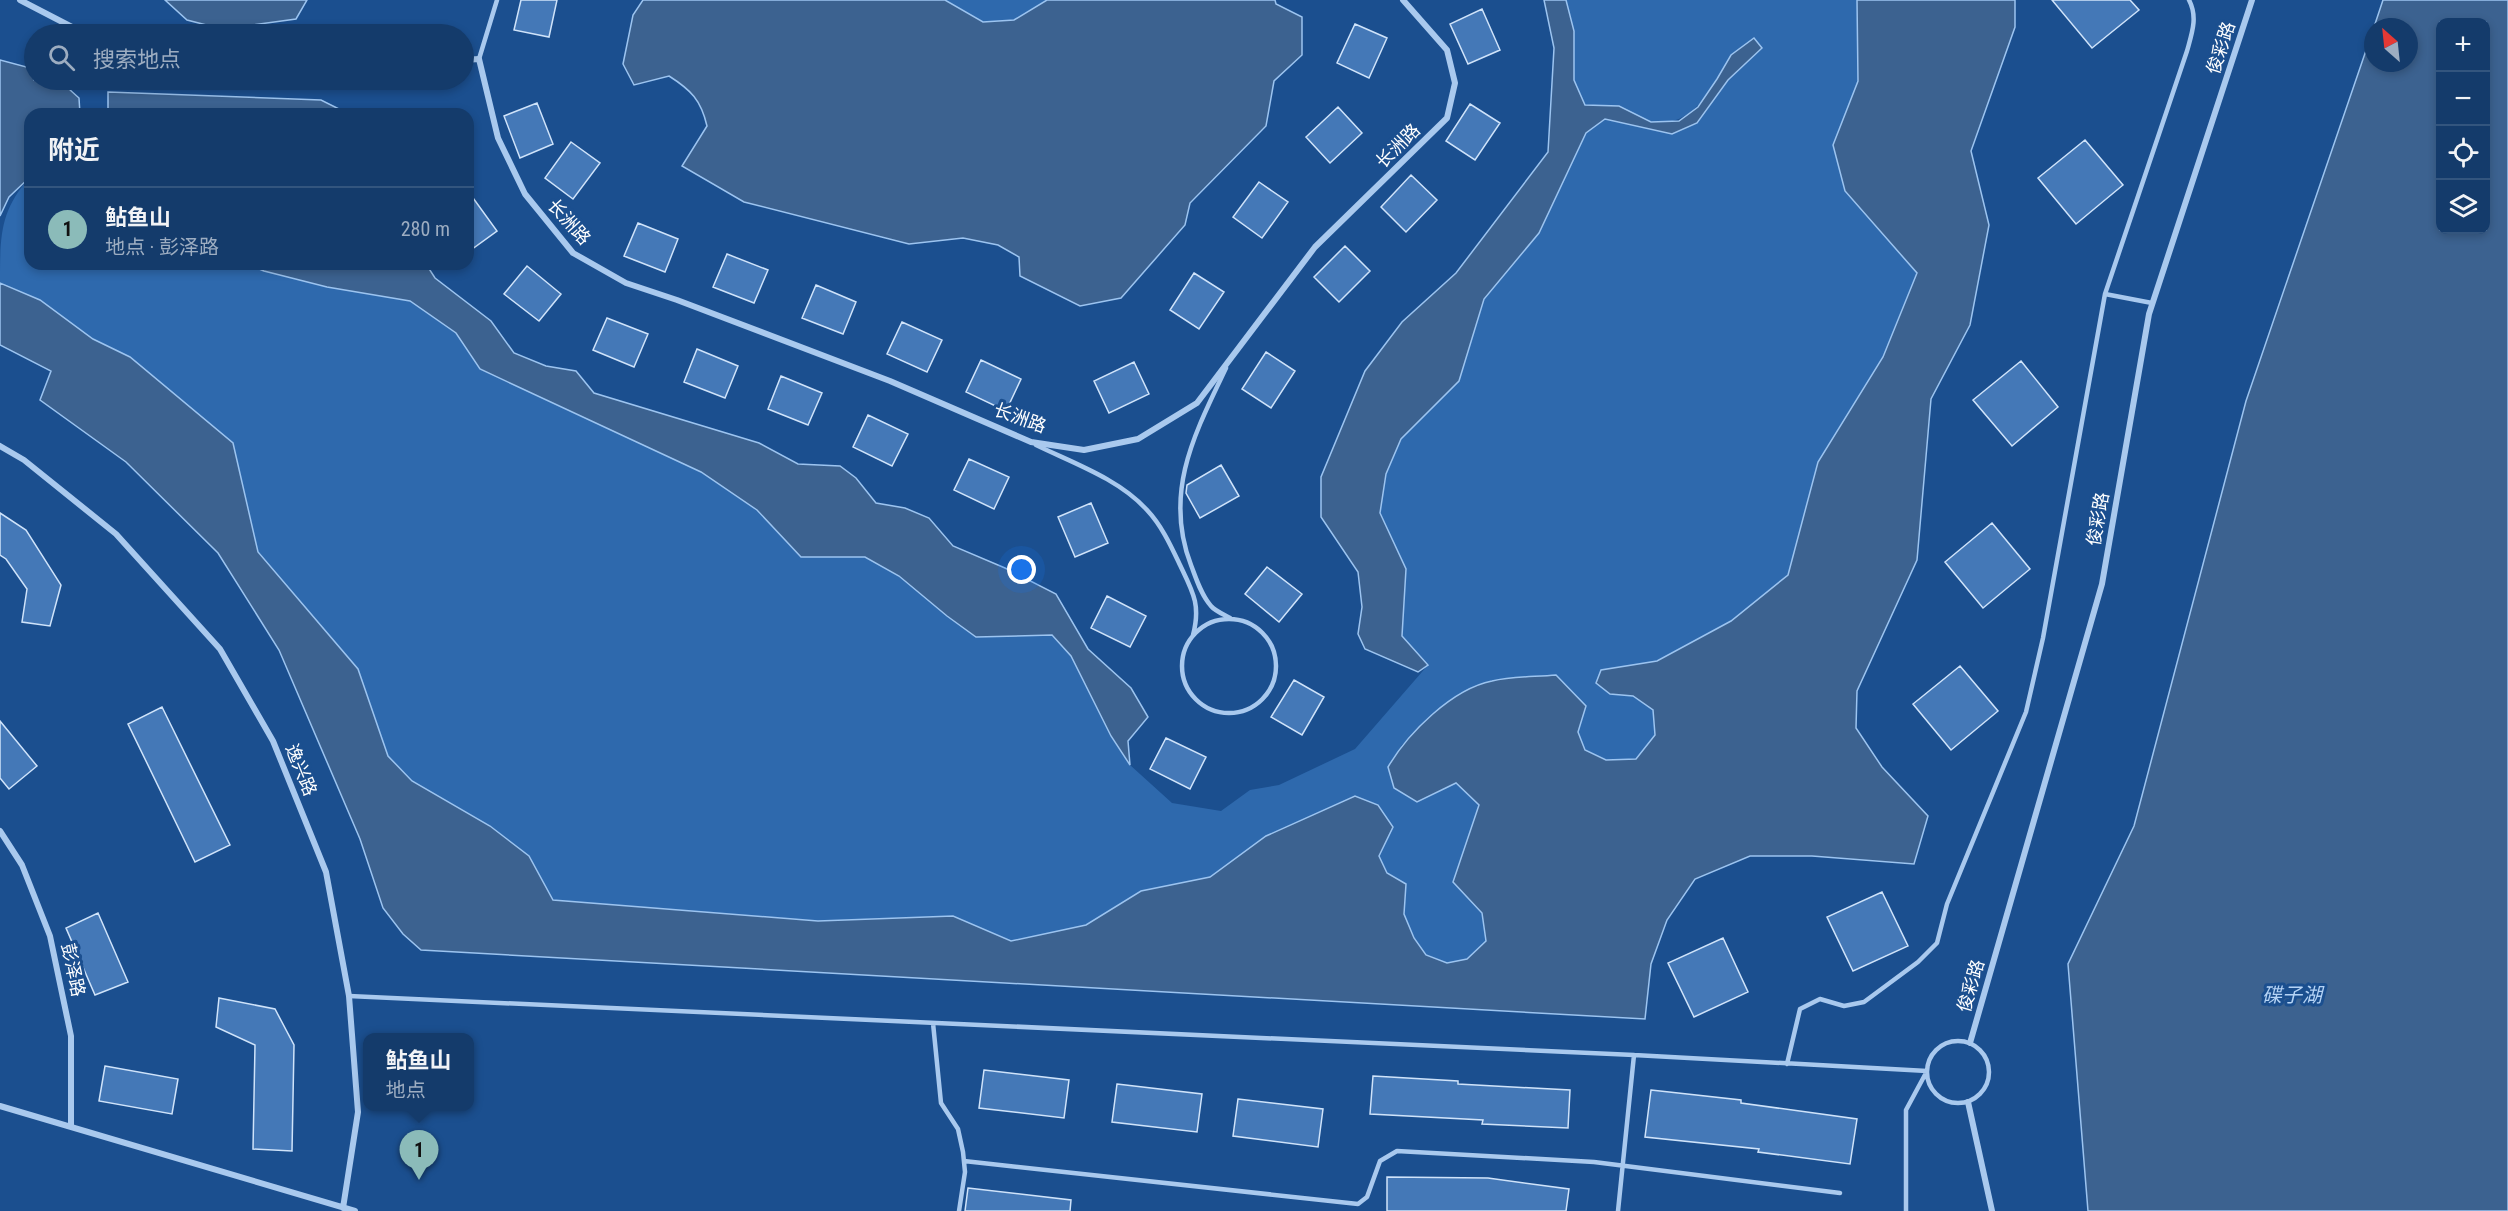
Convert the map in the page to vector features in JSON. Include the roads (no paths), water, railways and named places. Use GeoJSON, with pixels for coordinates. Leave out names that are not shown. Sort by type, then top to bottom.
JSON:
{"type":"FeatureCollection","features":[{"type":"Feature","properties":{"kind":"street"},"geometry":{"type":"LineString","coordinates":[[20,0],[66,24]]}},
{"type":"Feature","properties":{"kind":"street","name":"长洲路"},"geometry":{"type":"LineString","coordinates":[[479,59],[498,138],[525,194],[573,253],[626,283],[677,300],[890,381],[1031,442],[1084,450],[1138,439],[1197,404],[1315,247],[1447,118],[1455,83],[1447,50],[1403,0]]}},
{"type":"Feature","properties":{"kind":"street","name":"俊彩路"},"geometry":{"type":"LineString","coordinates":[[1970,1043],[2102,584],[2146,326],[2152,303],[2252,0]]}},
{"type":"Feature","properties":{"kind":"street"},"geometry":{"type":"LineString","coordinates":[[474,59],[479,59]]}},
{"type":"Feature","properties":{"kind":"street","name":"逸兴路"},"geometry":{"type":"LineString","coordinates":[[0,446],[24,460],[116,534],[220,649],[273,741],[326,872],[350,996],[358,1113],[343,1208]]}},
{"type":"Feature","properties":{"kind":"street","name":"彭泽路"},"geometry":{"type":"LineString","coordinates":[[0,831],[22,865],[50,936],[71,1036],[71,1127]]}},
{"type":"Feature","properties":{"kind":"street"},"geometry":{"type":"LineString","coordinates":[[1968,1102],[1992,1211]]}},
{"type":"Feature","properties":{"kind":"street"},"geometry":{"type":"LineString","coordinates":[[0,1106],[355,1211]]}},
{"type":"Feature","properties":{"kind":"lane"},"geometry":{"type":"LineString","coordinates":[[479,59],[497,0]]}},
{"type":"Feature","properties":{"kind":"lane"},"geometry":{"type":"LineString","coordinates":[[1787,1064],[1800,1009],[1820,999],[1844,1006],[1864,1002],[1918,962],[1937,943],[1947,904],[2026,712],[2043,638],[2105,294],[2187,51],[2193,28],[2194,10],[2189,0]]}},
{"type":"Feature","properties":{"kind":"lane"},"geometry":{"type":"LineString","coordinates":[[2105,294],[2152,303]]}},
{"type":"Feature","properties":{"kind":"lane"},"geometry":{"type":"LineString","coordinates":[[1230,618],[1211,607],[1198,584],[1185,550],[1180,517],[1182,477],[1196,431],[1231,359]]}},
{"type":"Feature","properties":{"kind":"lane"},"geometry":{"type":"LineString","coordinates":[[1031,442],[1123,489],[1147,510],[1165,535],[1193,591],[1198,616],[1193,635],[1182,654],[1181,670],[1188,692],[1200,704],[1212,711],[1234,714],[1255,707],[1271,690],[1277,665],[1270,641],[1259,629],[1246,621],[1230,618],[1204,625],[1193,635]]}},
{"type":"Feature","properties":{"kind":"lane"},"geometry":{"type":"LineString","coordinates":[[350,996],[1634,1055],[1927,1071]]}},
{"type":"Feature","properties":{"kind":"lane"},"geometry":{"type":"LineString","coordinates":[[933,1023],[941,1103],[958,1129],[964,1161],[965,1172],[959,1211]]}},
{"type":"Feature","properties":{"kind":"lane"},"geometry":{"type":"LineString","coordinates":[[1906,1211],[1906,1110],[1927,1071],[1929,1061],[1941,1046],[1950,1042],[1970,1043],[1979,1049],[1989,1068],[1985,1088],[1968,1102],[1958,1103],[1939,1097],[1928,1081],[1927,1071]]}},
{"type":"Feature","properties":{"kind":"lane"},"geometry":{"type":"LineString","coordinates":[[1618,1211],[1634,1055]]}},
{"type":"Feature","properties":{"kind":"lane"},"geometry":{"type":"LineString","coordinates":[[964,1161],[1358,1204],[1367,1197],[1380,1161],[1397,1151],[1623,1166],[1840,1193]]}},
{"type":"Feature","properties":{"kind":"water"},"geometry":{"type":"Polygon","coordinates":[[[165,0],[307,0],[296,19],[259,24],[203,24],[187,20],[165,0]]]}},
{"type":"Feature","properties":{"kind":"water"},"geometry":{"type":"Polygon","coordinates":[[[643,0],[945,0],[983,22],[1014,20],[1047,0],[1275,0],[1276,4],[1302,17],[1302,55],[1274,81],[1266,126],[1190,203],[1185,225],[1121,298],[1080,306],[1020,276],[1019,257],[998,245],[963,238],[909,244],[744,202],[682,166],[707,126],[698,102],[689,91],[669,76],[634,85],[623,64],[633,15],[643,0]]]}},
{"type":"Feature","properties":{"kind":"water"},"geometry":{"type":"Polygon","coordinates":[[[1544,0],[1566,0],[1574,31],[1574,80],[1585,105],[1619,106],[1651,122],[1679,121],[1698,107],[1731,55],[1754,38],[1762,48],[1728,80],[1697,123],[1672,134],[1605,119],[1586,133],[1539,233],[1484,299],[1459,381],[1401,439],[1386,474],[1380,513],[1406,569],[1402,636],[1428,665],[1418,672],[1365,649],[1358,634],[1362,607],[1358,572],[1321,517],[1321,477],[1365,371],[1402,322],[1456,273],[1548,152],[1554,48],[1544,0]]]}},
{"type":"Feature","properties":{"kind":"water"},"geometry":{"type":"Polygon","coordinates":[[[1857,0],[2015,0],[2015,27],[1971,151],[1989,225],[1970,325],[1931,399],[1917,560],[1857,691],[1856,728],[1882,767],[1928,816],[1914,864],[1812,856],[1750,856],[1695,879],[1667,920],[1651,964],[1645,1019],[421,950],[403,934],[383,908],[360,839],[279,650],[218,553],[126,462],[40,400],[51,371],[0,345],[0,283],[40,300],[93,339],[130,357],[233,443],[258,552],[358,669],[388,756],[412,781],[490,826],[529,856],[553,900],[818,921],[953,916],[1011,941],[1086,925],[1141,891],[1210,877],[1266,836],[1355,796],[1378,805],[1393,827],[1379,856],[1387,873],[1406,884],[1404,914],[1414,938],[1426,955],[1447,963],[1467,959],[1486,941],[1482,913],[1453,882],[1479,805],[1456,783],[1417,802],[1394,788],[1388,767],[1407,740],[1447,703],[1477,686],[1500,679],[1556,675],[1586,706],[1578,732],[1585,750],[1606,760],[1636,759],[1655,735],[1653,710],[1633,696],[1610,694],[1596,683],[1601,670],[1657,661],[1731,621],[1788,575],[1818,462],[1883,357],[1917,273],[1845,191],[1833,145],[1858,81],[1857,0]]]}},
{"type":"Feature","properties":{"kind":"water","name":"碟子湖"},"geometry":{"type":"Polygon","coordinates":[[[2383,0],[2508,0],[2508,1211],[2088,1211],[2068,964],[2134,826],[2246,401],[2364,56],[2364,72],[2418,72],[2418,18],[2377,18],[2383,0]]]}},
{"type":"Feature","properties":{"kind":"water"},"geometry":{"type":"Polygon","coordinates":[[[0,60],[24,66],[24,90],[70,90],[79,98],[80,108],[24,108],[24,183],[9,197],[0,216],[0,60]]]}},
{"type":"Feature","properties":{"kind":"water"},"geometry":{"type":"Polygon","coordinates":[[[108,92],[321,100],[337,108],[108,108],[108,92]]]}},
{"type":"Feature","properties":{"kind":"water"},"geometry":{"type":"Polygon","coordinates":[[[262,270],[430,270],[435,278],[491,321],[514,353],[546,366],[576,371],[594,393],[759,443],[798,464],[840,466],[856,478],[876,503],[905,508],[929,518],[953,546],[1005,568],[1056,594],[1088,649],[1131,688],[1148,717],[1128,741],[1130,765],[1111,736],[1071,656],[1052,635],[976,637],[899,576],[865,557],[801,557],[757,510],[701,472],[480,369],[456,333],[410,301],[327,287],[262,270]]]}},
{"type":"Feature","properties":{"kind":"place","name":"鲇鱼山"},"geometry":{"type":"Point","coordinates":[419,1180]}}]}
